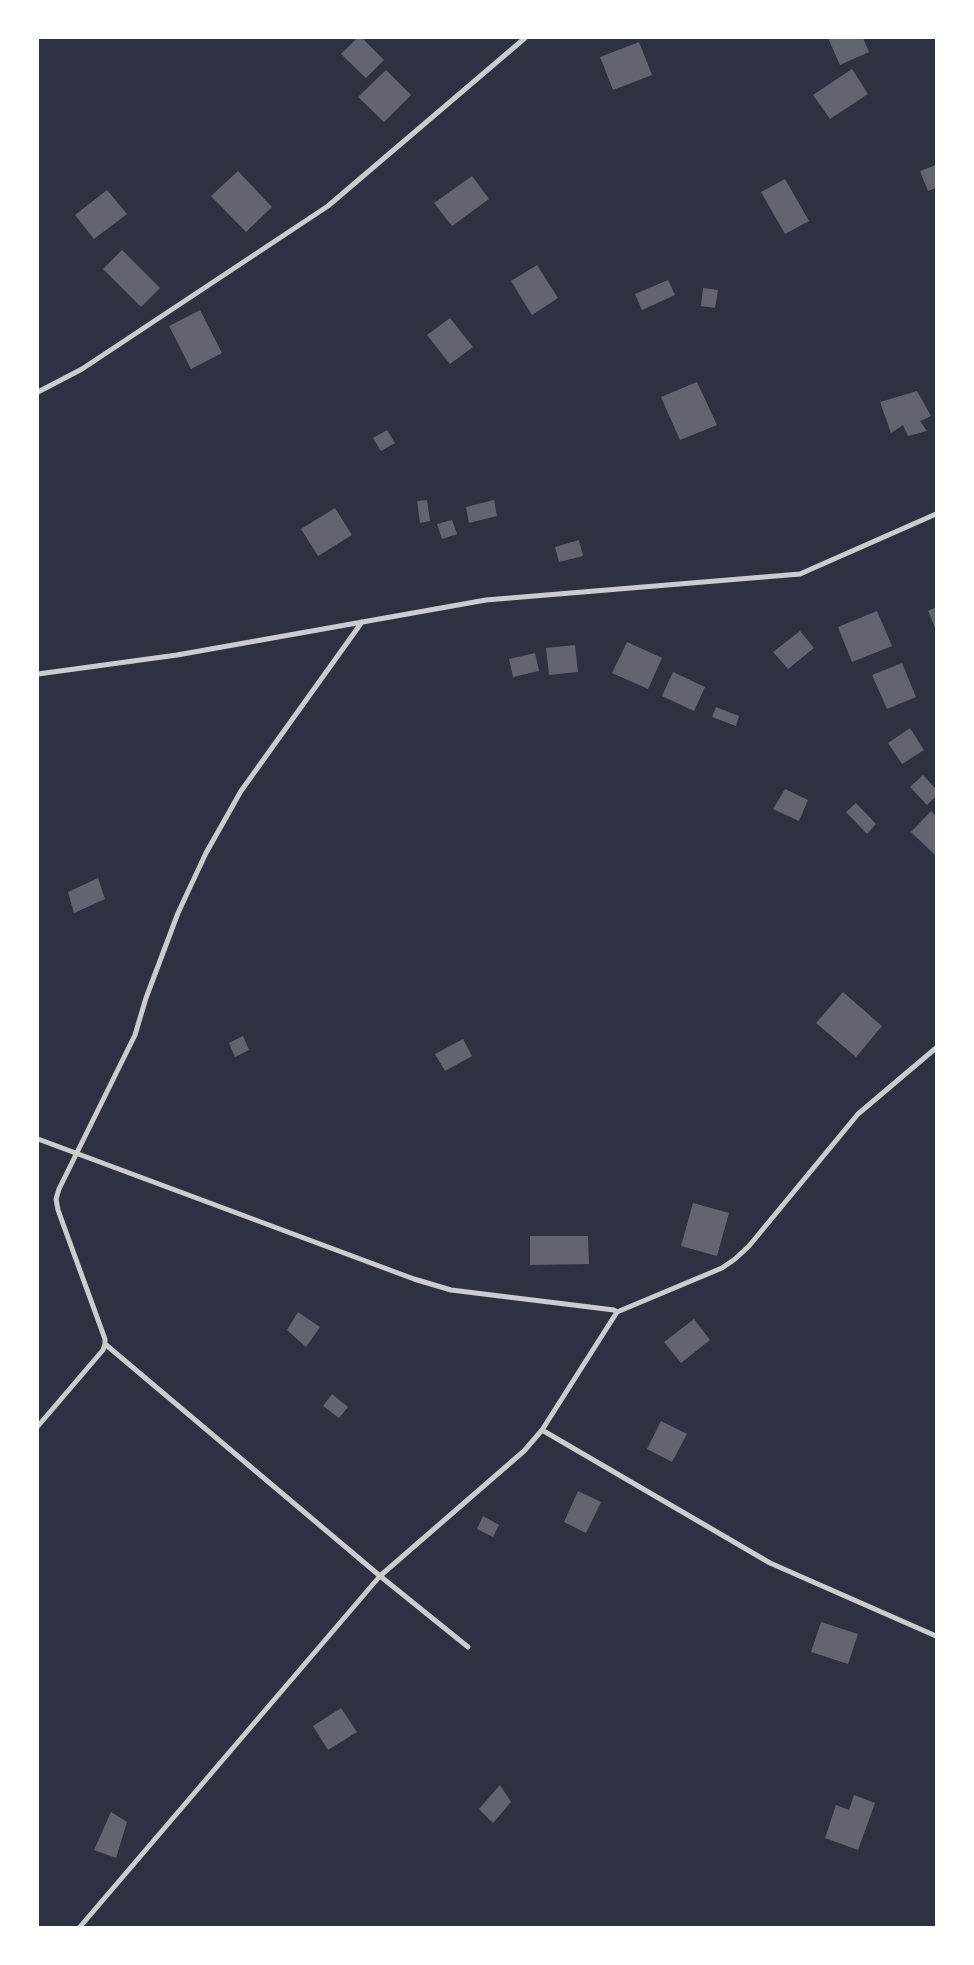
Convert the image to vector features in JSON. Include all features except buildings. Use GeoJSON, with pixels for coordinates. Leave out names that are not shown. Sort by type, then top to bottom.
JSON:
{"type":"FeatureCollection","features":[{"type":"Feature","properties":{"kind":"street"},"geometry":{"type":"LineString","coordinates":[[38,392],[82,369],[328,206],[525,38]]}},
{"type":"Feature","properties":{"kind":"street"},"geometry":{"type":"LineString","coordinates":[[38,674],[177,655],[486,600],[800,574],[936,514]]}},
{"type":"Feature","properties":{"kind":"street"},"geometry":{"type":"LineString","coordinates":[[38,1426],[105,1344],[105,1339],[58,1210],[56,1199],[59,1189],[78,1154],[135,1035],[146,998],[178,913],[206,853],[240,790],[362,622]]}},
{"type":"Feature","properties":{"kind":"street"},"geometry":{"type":"LineString","coordinates":[[79,1928],[380,1576],[524,1451],[542,1430],[617,1312],[722,1268],[735,1259],[749,1246],[858,1114],[936,1048]]}},
{"type":"Feature","properties":{"kind":"street"},"geometry":{"type":"LineString","coordinates":[[38,1139],[414,1280],[451,1290],[614,1310],[617,1312]]}},
{"type":"Feature","properties":{"kind":"street"},"geometry":{"type":"LineString","coordinates":[[105,1344],[380,1576],[468,1647]]}},
{"type":"Feature","properties":{"kind":"street"},"geometry":{"type":"LineString","coordinates":[[542,1430],[770,1563],[936,1636]]}}]}
